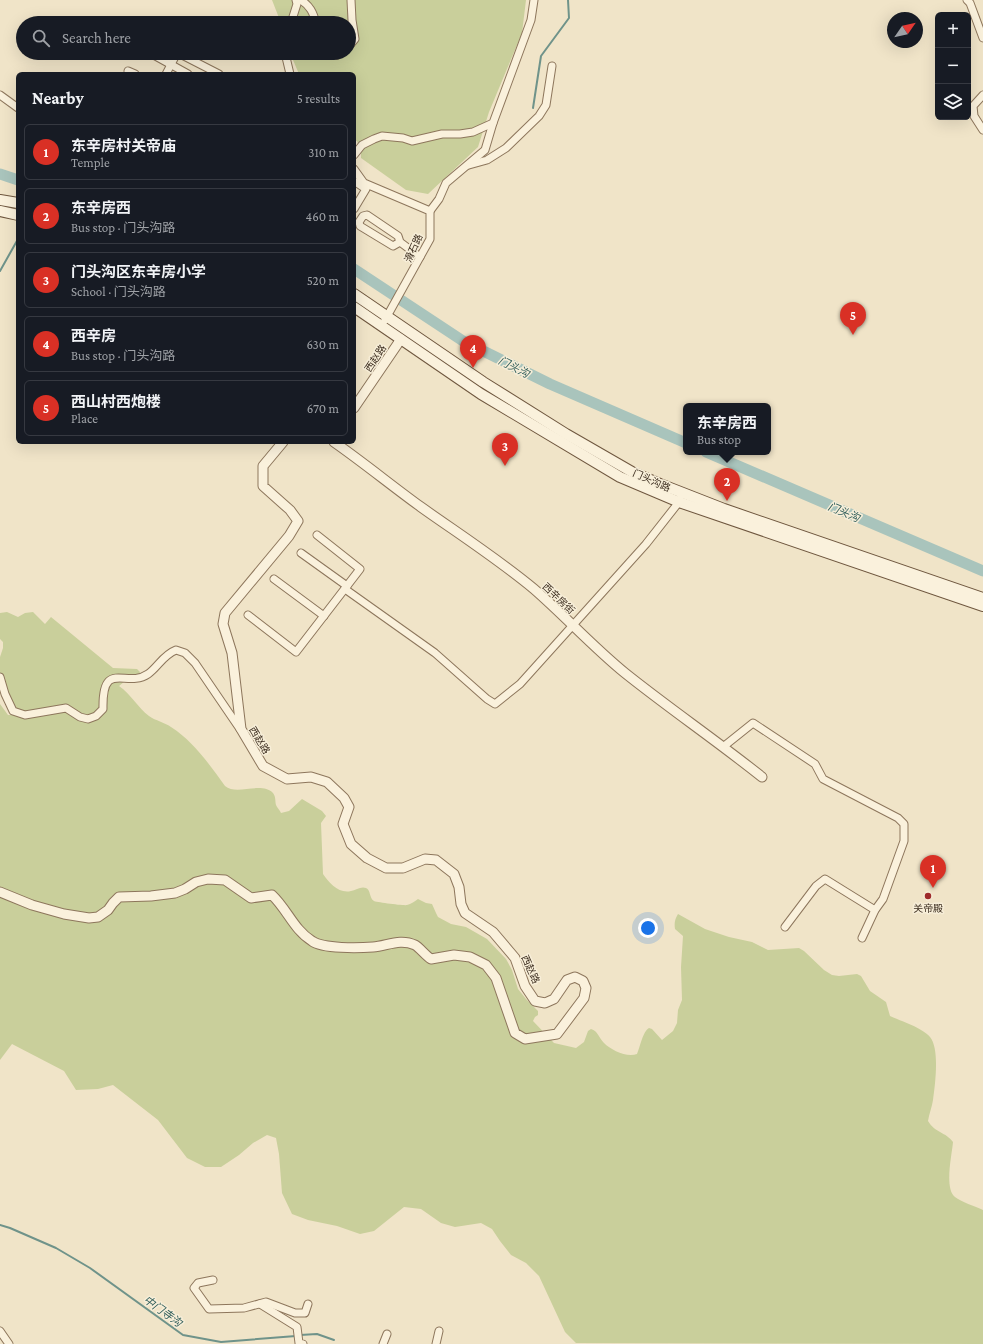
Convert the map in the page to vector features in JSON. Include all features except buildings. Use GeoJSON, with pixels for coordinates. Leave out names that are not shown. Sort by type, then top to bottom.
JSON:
{"type":"FeatureCollection","features":[{"type":"Feature","properties":{"kind":"main road"},"geometry":{"type":"LineString","coordinates":[[0,200],[16,203]]}},
{"type":"Feature","properties":{"kind":"main road"},"geometry":{"type":"LineString","coordinates":[[0,211],[16,215]]}},
{"type":"Feature","properties":{"kind":"main road","name":"门头沟路"},"geometry":{"type":"LineString","coordinates":[[356,295],[483,382],[566,434],[681,498],[732,512],[983,598]]}},
{"type":"Feature","properties":{"kind":"main road","name":"门头沟路"},"geometry":{"type":"LineString","coordinates":[[356,308],[387,317],[401,339],[481,394],[620,477],[983,606]]}},
{"type":"Feature","properties":{"kind":"street"},"geometry":{"type":"LineString","coordinates":[[293,16],[297,4],[296,0]]}},
{"type":"Feature","properties":{"kind":"street"},"geometry":{"type":"LineString","coordinates":[[301,0],[309,5],[314,16]]}},
{"type":"Feature","properties":{"kind":"street"},"geometry":{"type":"LineString","coordinates":[[351,0],[352,16]]}},
{"type":"Feature","properties":{"kind":"street"},"geometry":{"type":"LineString","coordinates":[[356,173],[364,183],[430,211],[439,199],[446,183],[485,150],[493,123],[531,20],[534,0]]}},
{"type":"Feature","properties":{"kind":"street"},"geometry":{"type":"LineString","coordinates":[[967,0],[970,3],[983,38]]}},
{"type":"Feature","properties":{"kind":"street"},"geometry":{"type":"LineString","coordinates":[[162,60],[184,72]]}},
{"type":"Feature","properties":{"kind":"street"},"geometry":{"type":"LineString","coordinates":[[167,72],[174,60]]}},
{"type":"Feature","properties":{"kind":"street"},"geometry":{"type":"LineString","coordinates":[[191,60],[215,72]]}},
{"type":"Feature","properties":{"kind":"street"},"geometry":{"type":"LineString","coordinates":[[287,60],[290,72]]}},
{"type":"Feature","properties":{"kind":"street"},"geometry":{"type":"LineString","coordinates":[[468,165],[487,160],[506,148],[539,116],[546,105],[552,66]]}},
{"type":"Feature","properties":{"kind":"street"},"geometry":{"type":"LineString","coordinates":[[0,95],[16,107]]}},
{"type":"Feature","properties":{"kind":"street"},"geometry":{"type":"LineString","coordinates":[[983,95],[973,106],[974,116],[983,130]]}},
{"type":"Feature","properties":{"kind":"street"},"geometry":{"type":"LineString","coordinates":[[356,152],[362,145],[382,136],[412,141],[437,134],[460,134],[473,132],[493,123]]}},
{"type":"Feature","properties":{"kind":"street"},"geometry":{"type":"LineString","coordinates":[[356,182],[366,189],[356,206]]}},
{"type":"Feature","properties":{"kind":"street","name":"滑石路"},"geometry":{"type":"LineString","coordinates":[[387,317],[430,239],[430,211]]}},
{"type":"Feature","properties":{"kind":"street"},"geometry":{"type":"LineString","coordinates":[[400,242],[392,246],[360,226],[359,222],[363,216],[367,215],[398,236],[400,242],[420,257]]}},
{"type":"Feature","properties":{"kind":"street","name":"西赵路"},"geometry":{"type":"LineString","coordinates":[[356,405],[401,339]]}},
{"type":"Feature","properties":{"kind":"street","name":"西赵路"},"geometry":{"type":"LineString","coordinates":[[0,892],[32,905],[64,914],[89,918],[98,917],[108,910],[119,897],[151,896],[175,893],[196,882],[208,879],[224,880],[251,898],[272,895],[280,903],[297,928],[312,942],[324,946],[373,947],[400,941],[416,945],[431,959],[454,955],[470,957],[486,965],[496,978],[515,1033],[525,1040],[557,1034],[584,998],[586,988],[583,981],[575,977],[567,980],[554,999],[545,1003],[535,1001],[525,986],[515,958],[493,932],[465,913],[461,904],[459,887],[454,874],[436,860],[425,859],[403,868],[386,868],[367,858],[351,844],[343,824],[349,807],[344,798],[327,782],[311,777],[287,779],[263,766],[240,729],[232,653],[223,624],[225,613],[289,536],[298,521],[290,510],[263,486],[263,466],[281,444]]}},
{"type":"Feature","properties":{"kind":"street","name":"西辛房街"},"geometry":{"type":"LineString","coordinates":[[337,444],[365,463],[419,506],[502,564],[534,589],[598,651],[762,778]]}},
{"type":"Feature","properties":{"kind":"street"},"geometry":{"type":"LineString","coordinates":[[301,553],[435,653],[487,699],[495,704],[520,684],[573,626],[646,544],[681,498]]}},
{"type":"Feature","properties":{"kind":"street"},"geometry":{"type":"LineString","coordinates":[[248,615],[296,652],[360,569],[317,535]]}},
{"type":"Feature","properties":{"kind":"street"},"geometry":{"type":"LineString","coordinates":[[274,579],[324,616]]}},
{"type":"Feature","properties":{"kind":"street"},"geometry":{"type":"LineString","coordinates":[[0,677],[5,694],[13,711],[25,715],[66,708],[80,717],[88,719],[96,716],[103,709],[104,689],[109,681],[116,677],[143,677],[149,673],[166,655],[176,650],[185,653],[195,663],[240,729]]}},
{"type":"Feature","properties":{"kind":"street"},"geometry":{"type":"LineString","coordinates":[[723,747],[753,723],[815,764],[823,779],[898,818],[904,824],[904,841],[882,899],[875,910],[862,938]]}},
{"type":"Feature","properties":{"kind":"street"},"geometry":{"type":"LineString","coordinates":[[785,927],[816,886],[826,879],[875,910]]}},
{"type":"Feature","properties":{"kind":"street"},"geometry":{"type":"LineString","coordinates":[[213,1280],[198,1283],[194,1288],[209,1309],[244,1308],[266,1302],[295,1313],[305,1313],[308,1304]]}},
{"type":"Feature","properties":{"kind":"street"},"geometry":{"type":"LineString","coordinates":[[260,1304],[297,1327],[300,1338]]}},
{"type":"Feature","properties":{"kind":"street"},"geometry":{"type":"LineString","coordinates":[[0,1331],[9,1344]]}},
{"type":"Feature","properties":{"kind":"street"},"geometry":{"type":"LineString","coordinates":[[436,1344],[440,1332]]}},
{"type":"Feature","properties":{"kind":"street"},"geometry":{"type":"LineString","coordinates":[[383,1344],[387,1334]]}},
{"type":"Feature","properties":{"kind":"green space"},"geometry":{"type":"Polygon","coordinates":[[[272,0],[526,0],[522,33],[489,112],[478,147],[428,194],[406,190],[361,158],[361,153],[356,141],[356,72],[298,72],[293,60],[356,60],[356,16],[278,16],[272,0]]]}},
{"type":"Feature","properties":{"kind":"green space"},"geometry":{"type":"Polygon","coordinates":[[[7,612],[18,617],[25,613],[33,612],[45,624],[51,617],[113,668],[137,669],[140,672],[138,680],[132,682],[125,681],[119,686],[149,716],[168,725],[187,739],[201,754],[225,786],[236,790],[262,788],[268,790],[274,794],[276,805],[281,813],[289,811],[302,799],[322,811],[326,816],[321,823],[323,874],[335,887],[347,892],[360,888],[366,888],[369,890],[371,898],[374,901],[384,903],[407,905],[418,899],[432,904],[438,917],[451,924],[466,927],[487,939],[506,959],[512,970],[518,989],[538,1011],[538,1015],[533,1021],[554,1043],[576,1048],[584,1042],[588,1031],[591,1029],[595,1031],[604,1043],[619,1053],[633,1055],[637,1054],[643,1036],[649,1028],[652,1029],[662,1040],[673,1031],[677,1023],[678,1010],[682,1000],[681,967],[683,936],[675,929],[675,921],[678,914],[705,929],[729,937],[752,942],[768,950],[799,948],[832,975],[839,976],[857,974],[861,976],[870,991],[886,1002],[890,1016],[912,1025],[927,1034],[933,1043],[936,1058],[936,1077],[928,1121],[934,1128],[947,1136],[953,1142],[949,1179],[952,1193],[958,1199],[983,1210],[983,1344],[576,1343],[565,1332],[539,1276],[526,1263],[511,1255],[492,1229],[481,1223],[455,1227],[441,1223],[421,1209],[404,1207],[374,1231],[360,1234],[337,1226],[308,1220],[292,1214],[282,1193],[279,1154],[276,1138],[267,1135],[253,1143],[221,1167],[205,1167],[187,1158],[158,1120],[113,1085],[98,1089],[76,1090],[64,1071],[12,1044],[0,1060],[0,704],[8,715],[14,715],[15,712],[13,702],[0,681],[0,657],[3,642],[0,639],[0,613],[7,612]]]}},
{"type":"Feature","properties":{"kind":"waterway"},"geometry":{"type":"LineString","coordinates":[[533,108],[541,56],[569,18],[568,0]]}},
{"type":"Feature","properties":{"kind":"waterway","name":"门头沟"},"geometry":{"type":"LineString","coordinates":[[0,174],[16,179]]}},
{"type":"Feature","properties":{"kind":"waterway"},"geometry":{"type":"LineString","coordinates":[[0,271],[16,243]]}},
{"type":"Feature","properties":{"kind":"waterway","name":"门头沟"},"geometry":{"type":"LineString","coordinates":[[356,270],[463,341],[550,384],[683,442]]}},
{"type":"Feature","properties":{"kind":"waterway","name":"门头沟"},"geometry":{"type":"LineString","coordinates":[[713,455],[983,571]]}},
{"type":"Feature","properties":{"kind":"waterway","name":"中门寺沟"},"geometry":{"type":"LineString","coordinates":[[0,1225],[56,1248],[90,1268],[183,1335],[221,1342],[296,1336]]}},
{"type":"Feature","properties":{"kind":"waterway","name":"中门寺沟"},"geometry":{"type":"LineString","coordinates":[[300,1335],[317,1334],[334,1340]]}},
{"type":"Feature","properties":{"kind":"place","name":"西山村西炮楼"},"geometry":{"type":"Point","coordinates":[853,335]}},
{"type":"Feature","properties":{"kind":"place","name":"西辛房"},"geometry":{"type":"Point","coordinates":[473,368]}},
{"type":"Feature","properties":{"kind":"place","name":"门头沟区东辛房小学"},"geometry":{"type":"Point","coordinates":[505,466]}},
{"type":"Feature","properties":{"kind":"place","name":"东辛房西"},"geometry":{"type":"Point","coordinates":[727,501]}},
{"type":"Feature","properties":{"kind":"place","name":"东辛房村关帝庙"},"geometry":{"type":"Point","coordinates":[933,888]}},
{"type":"Feature","properties":{"kind":"place","name":"关帝殿"},"geometry":{"type":"Point","coordinates":[928,896]}}]}
